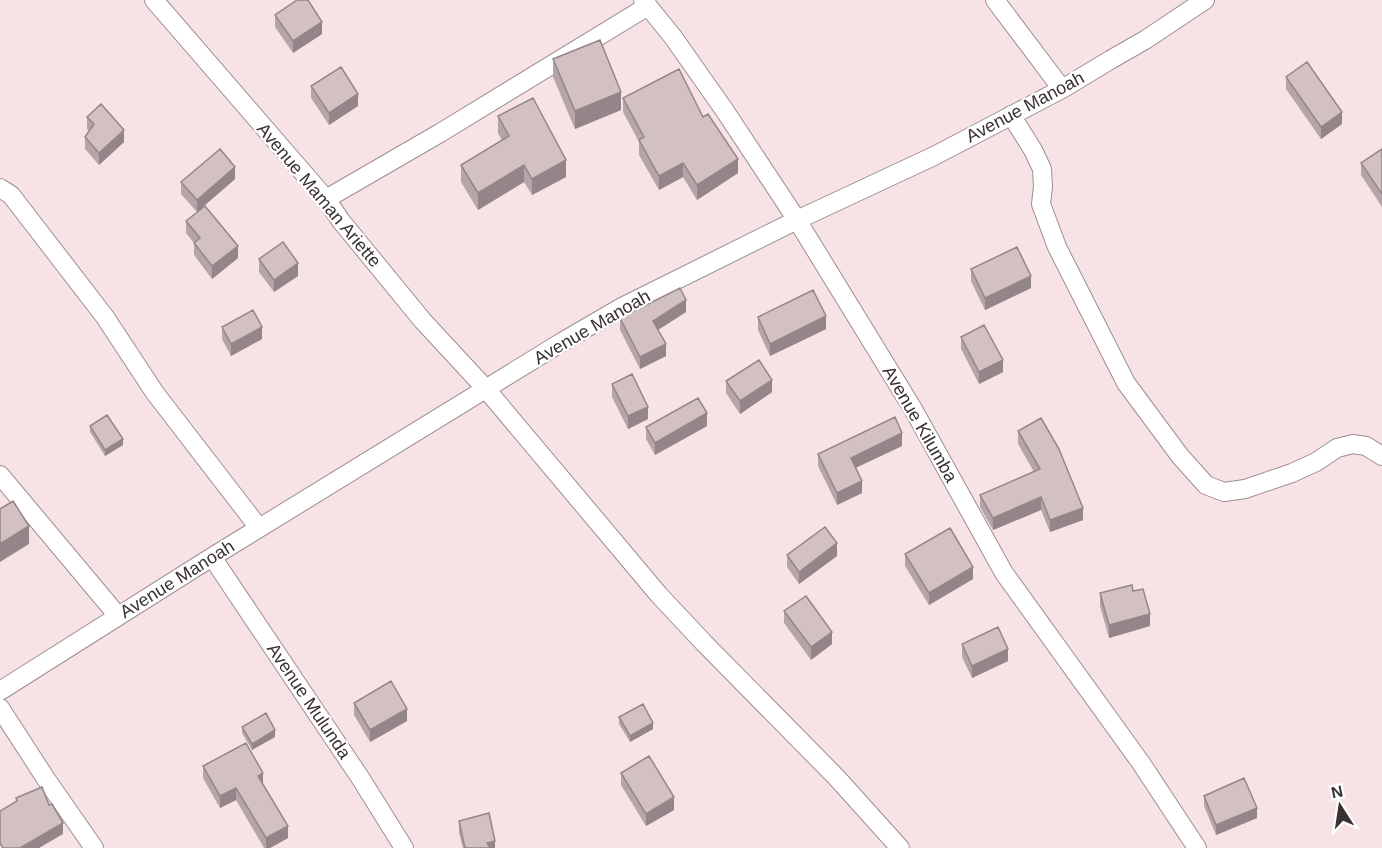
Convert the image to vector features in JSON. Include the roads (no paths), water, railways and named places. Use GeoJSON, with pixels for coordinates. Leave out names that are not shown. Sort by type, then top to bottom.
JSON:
{"type":"FeatureCollection","features":[{"type":"Feature","properties":{"kind":"street","name":"Avenue Maman Ariette"},"geometry":{"type":"LineString","coordinates":[[154,0],[326,199],[423,321],[486,389],[659,595],[837,778],[900,848]]}},
{"type":"Feature","properties":{"kind":"street"},"geometry":{"type":"LineString","coordinates":[[996,0],[1062,89]]}},
{"type":"Feature","properties":{"kind":"street","name":"Avenue Manoah"},"geometry":{"type":"LineString","coordinates":[[0,691],[212,556],[622,307],[797,220],[934,156],[1062,89],[1145,40],[1205,0]]}},
{"type":"Feature","properties":{"kind":"street"},"geometry":{"type":"LineString","coordinates":[[326,199],[440,133],[645,3]]}},
{"type":"Feature","properties":{"kind":"street","name":"Avenue Kilumba"},"geometry":{"type":"LineString","coordinates":[[645,3],[673,37],[726,111],[797,220],[913,409],[1004,573],[1141,763],[1197,848]]}},
{"type":"Feature","properties":{"kind":"street"},"geometry":{"type":"LineString","coordinates":[[1011,115],[1042,169],[1041,204],[1057,247],[1126,383],[1180,456],[1206,485],[1224,492],[1245,489],[1292,473],[1316,462],[1337,448],[1353,444],[1366,446],[1382,456]]}},
{"type":"Feature","properties":{"kind":"street"},"geometry":{"type":"LineString","coordinates":[[0,188],[11,195],[105,317],[154,393],[259,528]]}},
{"type":"Feature","properties":{"kind":"street"},"geometry":{"type":"LineString","coordinates":[[0,476],[118,616]]}},
{"type":"Feature","properties":{"kind":"street","name":"Avenue Mulunda"},"geometry":{"type":"LineString","coordinates":[[212,556],[361,779],[404,848]]}},
{"type":"Feature","properties":{"kind":"street"},"geometry":{"type":"LineString","coordinates":[[0,708],[94,848]]}}]}
